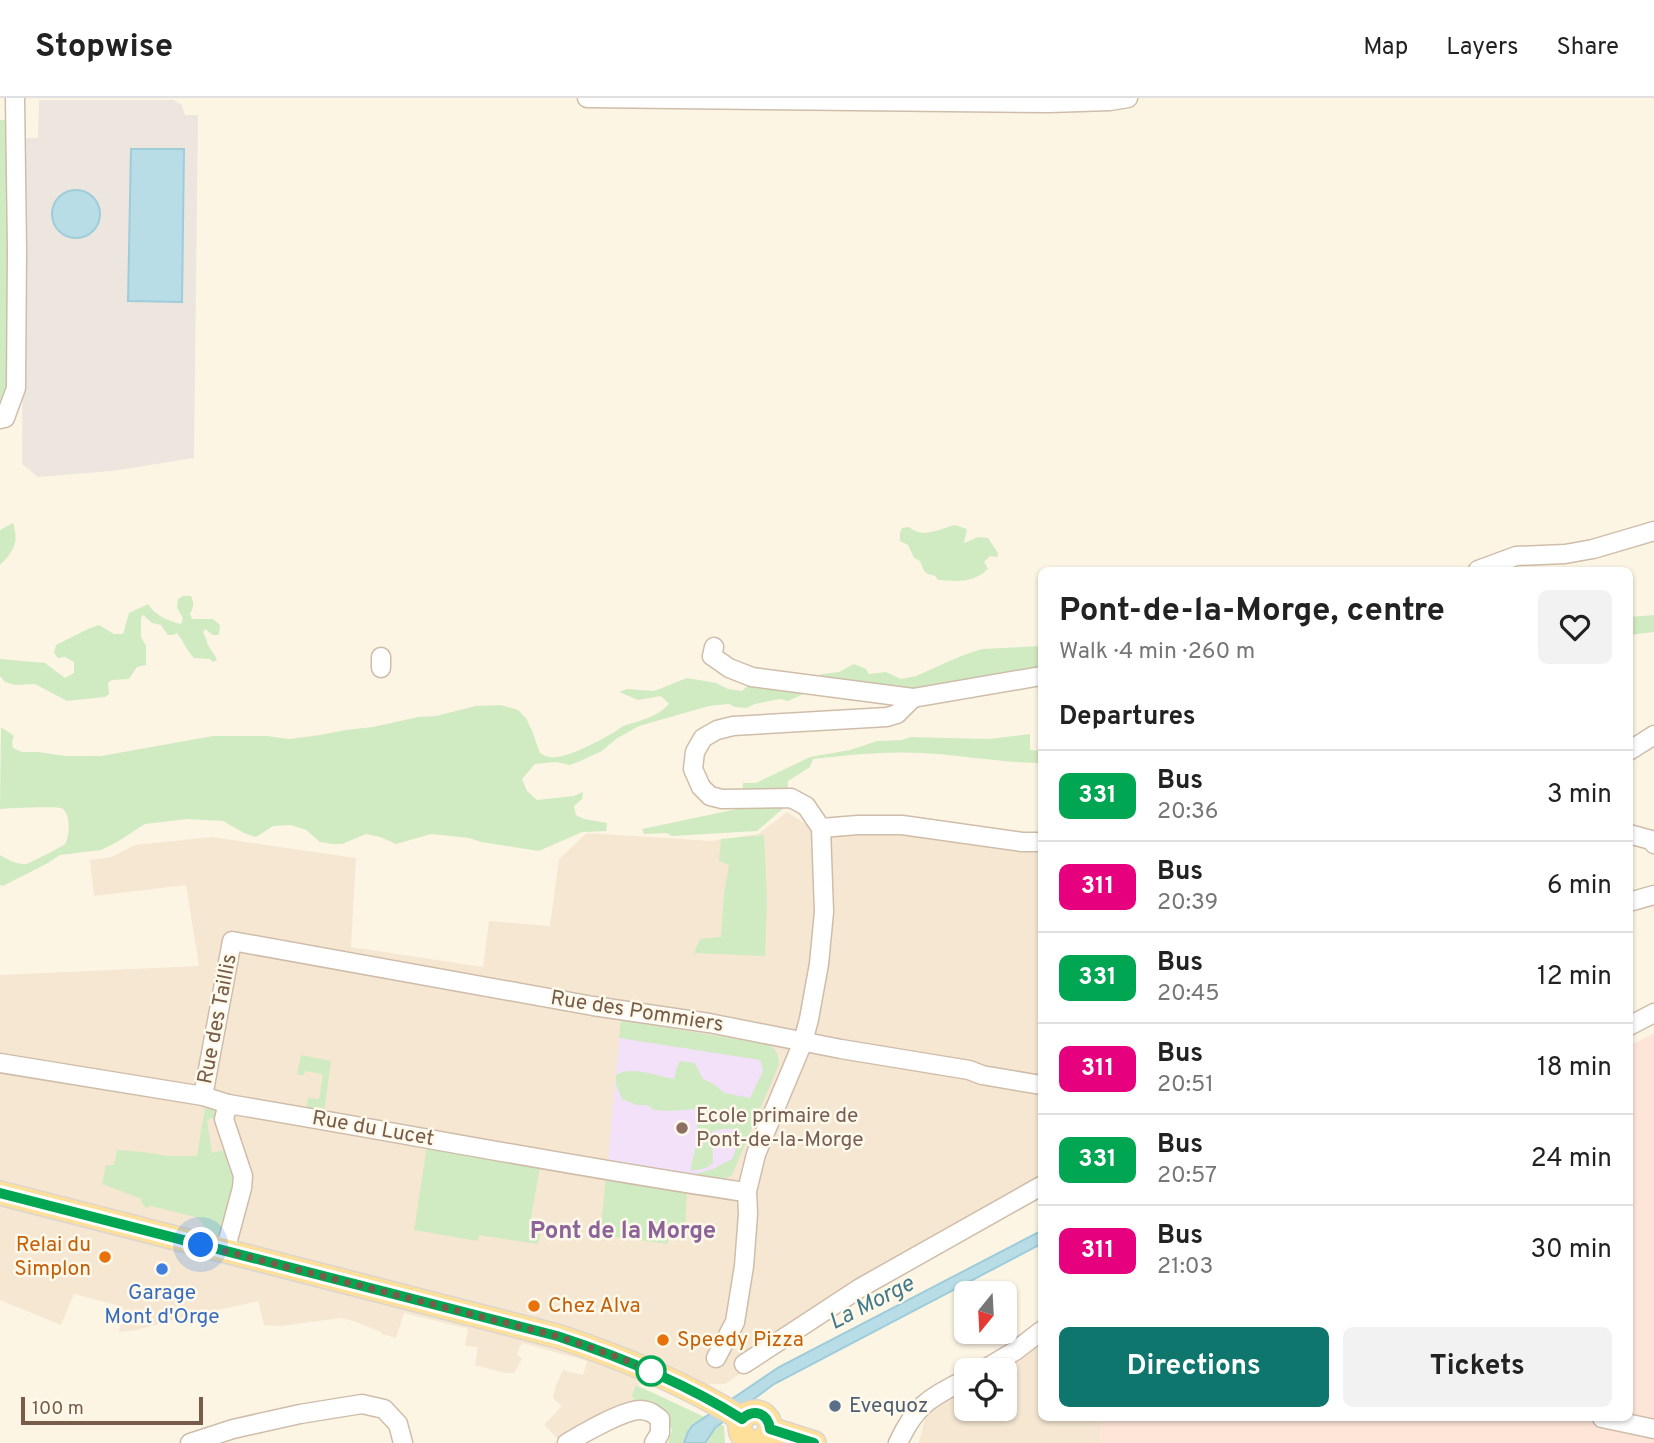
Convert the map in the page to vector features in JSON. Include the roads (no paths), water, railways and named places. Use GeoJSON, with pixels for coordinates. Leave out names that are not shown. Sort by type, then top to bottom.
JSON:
{"type":"FeatureCollection","features":[{"type":"Feature","properties":{"kind":"main road"},"geometry":{"type":"LineString","coordinates":[[0,1194],[557,1336],[655,1373],[740,1425],[745,1416],[753,1412],[762,1414],[768,1420],[770,1429],[814,1443]]}},
{"type":"Feature","properties":{"kind":"street"},"geometry":{"type":"LineString","coordinates":[[0,419],[5,418],[16,388],[18,250],[15,98]]}},
{"type":"Feature","properties":{"kind":"street"},"geometry":{"type":"LineString","coordinates":[[587,98],[1037,103],[1128,98]]}},
{"type":"Feature","properties":{"kind":"street"},"geometry":{"type":"LineString","coordinates":[[1486,567],[1516,556],[1566,554],[1592,549],[1654,531]]}},
{"type":"Feature","properties":{"kind":"street"},"geometry":{"type":"LineString","coordinates":[[714,647],[712,656],[729,668],[752,677],[913,698],[1038,677]]}},
{"type":"Feature","properties":{"kind":"street"},"geometry":{"type":"LineString","coordinates":[[716,1358],[735,1322],[744,1266],[747,1191],[756,1154],[803,1042],[819,964],[824,912],[821,828],[806,806],[791,798],[722,799],[710,796],[701,787],[694,769],[695,752],[704,738],[717,730],[733,726],[887,717],[897,714],[913,698]]}},
{"type":"Feature","properties":{"kind":"street"},"geometry":{"type":"LineString","coordinates":[[1633,748],[1654,735]]}},
{"type":"Feature","properties":{"kind":"street"},"geometry":{"type":"LineString","coordinates":[[821,828],[902,825],[1038,842]]}},
{"type":"Feature","properties":{"kind":"street"},"geometry":{"type":"LineString","coordinates":[[1633,835],[1651,840],[1654,844]]}},
{"type":"Feature","properties":{"kind":"street"},"geometry":{"type":"LineString","coordinates":[[1633,901],[1654,895]]}},
{"type":"Feature","properties":{"kind":"street","name":"Rue des Pommiers"},"geometry":{"type":"LineString","coordinates":[[232,942],[593,1006],[709,1023],[1038,1084]]}},
{"type":"Feature","properties":{"kind":"street","name":"Rue des Taillis"},"geometry":{"type":"LineString","coordinates":[[203,1096],[232,942]]}},
{"type":"Feature","properties":{"kind":"street"},"geometry":{"type":"LineString","coordinates":[[1633,1024],[1654,1013]]}},
{"type":"Feature","properties":{"kind":"street","name":"Rue du Lucet"},"geometry":{"type":"LineString","coordinates":[[0,1063],[203,1096],[228,1104],[678,1182],[747,1191]]}},
{"type":"Feature","properties":{"kind":"street","name":"Rue des Taillis"},"geometry":{"type":"LineString","coordinates":[[225,1251],[243,1176],[224,1119],[228,1104]]}},
{"type":"Feature","properties":{"kind":"street"},"geometry":{"type":"LineString","coordinates":[[744,1364],[860,1288],[1038,1188]]}},
{"type":"Feature","properties":{"kind":"street"},"geometry":{"type":"LineString","coordinates":[[1003,1358],[1038,1333]]}},
{"type":"Feature","properties":{"kind":"street"},"geometry":{"type":"LineString","coordinates":[[898,1443],[919,1408],[932,1397],[954,1385]]}},
{"type":"Feature","properties":{"kind":"street"},"geometry":{"type":"LineString","coordinates":[[190,1443],[233,1429],[362,1404],[384,1409],[398,1424],[403,1443]]}},
{"type":"Feature","properties":{"kind":"street"},"geometry":{"type":"LineString","coordinates":[[567,1443],[627,1413],[640,1410],[652,1412],[660,1419],[660,1433],[656,1441]]}},
{"type":"Feature","properties":{"kind":"street"},"geometry":{"type":"LineString","coordinates":[[1616,1421],[1654,1429]]}},
{"type":"Feature","properties":{"kind":"water"},"geometry":{"type":"Polygon","coordinates":[[[131,149],[184,149],[182,302],[128,301],[131,149]]]}},
{"type":"Feature","properties":{"kind":"water"},"geometry":{"type":"Polygon","coordinates":[[[76,190],[93,197],[100,214],[93,231],[76,238],[59,231],[52,214],[59,197],[76,190]]]}},
{"type":"Feature","properties":{"kind":"water","name":"La Morge"},"geometry":{"type":"Polygon","coordinates":[[[1038,1233],[1038,1246],[970,1281],[954,1281],[954,1290],[774,1384],[715,1428],[705,1443],[684,1443],[692,1426],[779,1367],[1038,1233]]]}},
{"type":"Feature","properties":{"kind":"place","name":"Ecole primaire de Pont-de-la-Morge"},"geometry":{"type":"Point","coordinates":[682,1128]}},
{"type":"Feature","properties":{"kind":"place","name":"Relai du Simplon"},"geometry":{"type":"Point","coordinates":[105,1257]}},
{"type":"Feature","properties":{"kind":"place","name":"Garage Mont d'Orge"},"geometry":{"type":"Point","coordinates":[162,1269]}},
{"type":"Feature","properties":{"kind":"place","name":"Chez Alva"},"geometry":{"type":"Point","coordinates":[534,1306]}},
{"type":"Feature","properties":{"kind":"place","name":"Speedy Pizza"},"geometry":{"type":"Point","coordinates":[663,1340]}},
{"type":"Feature","properties":{"kind":"place","name":"Evequoz"},"geometry":{"type":"Point","coordinates":[835,1406]}},
{"type":"Feature","properties":{"kind":"district","name":"Pont de la Morge"},"geometry":{"type":"Point","coordinates":[623,1232]}}]}
